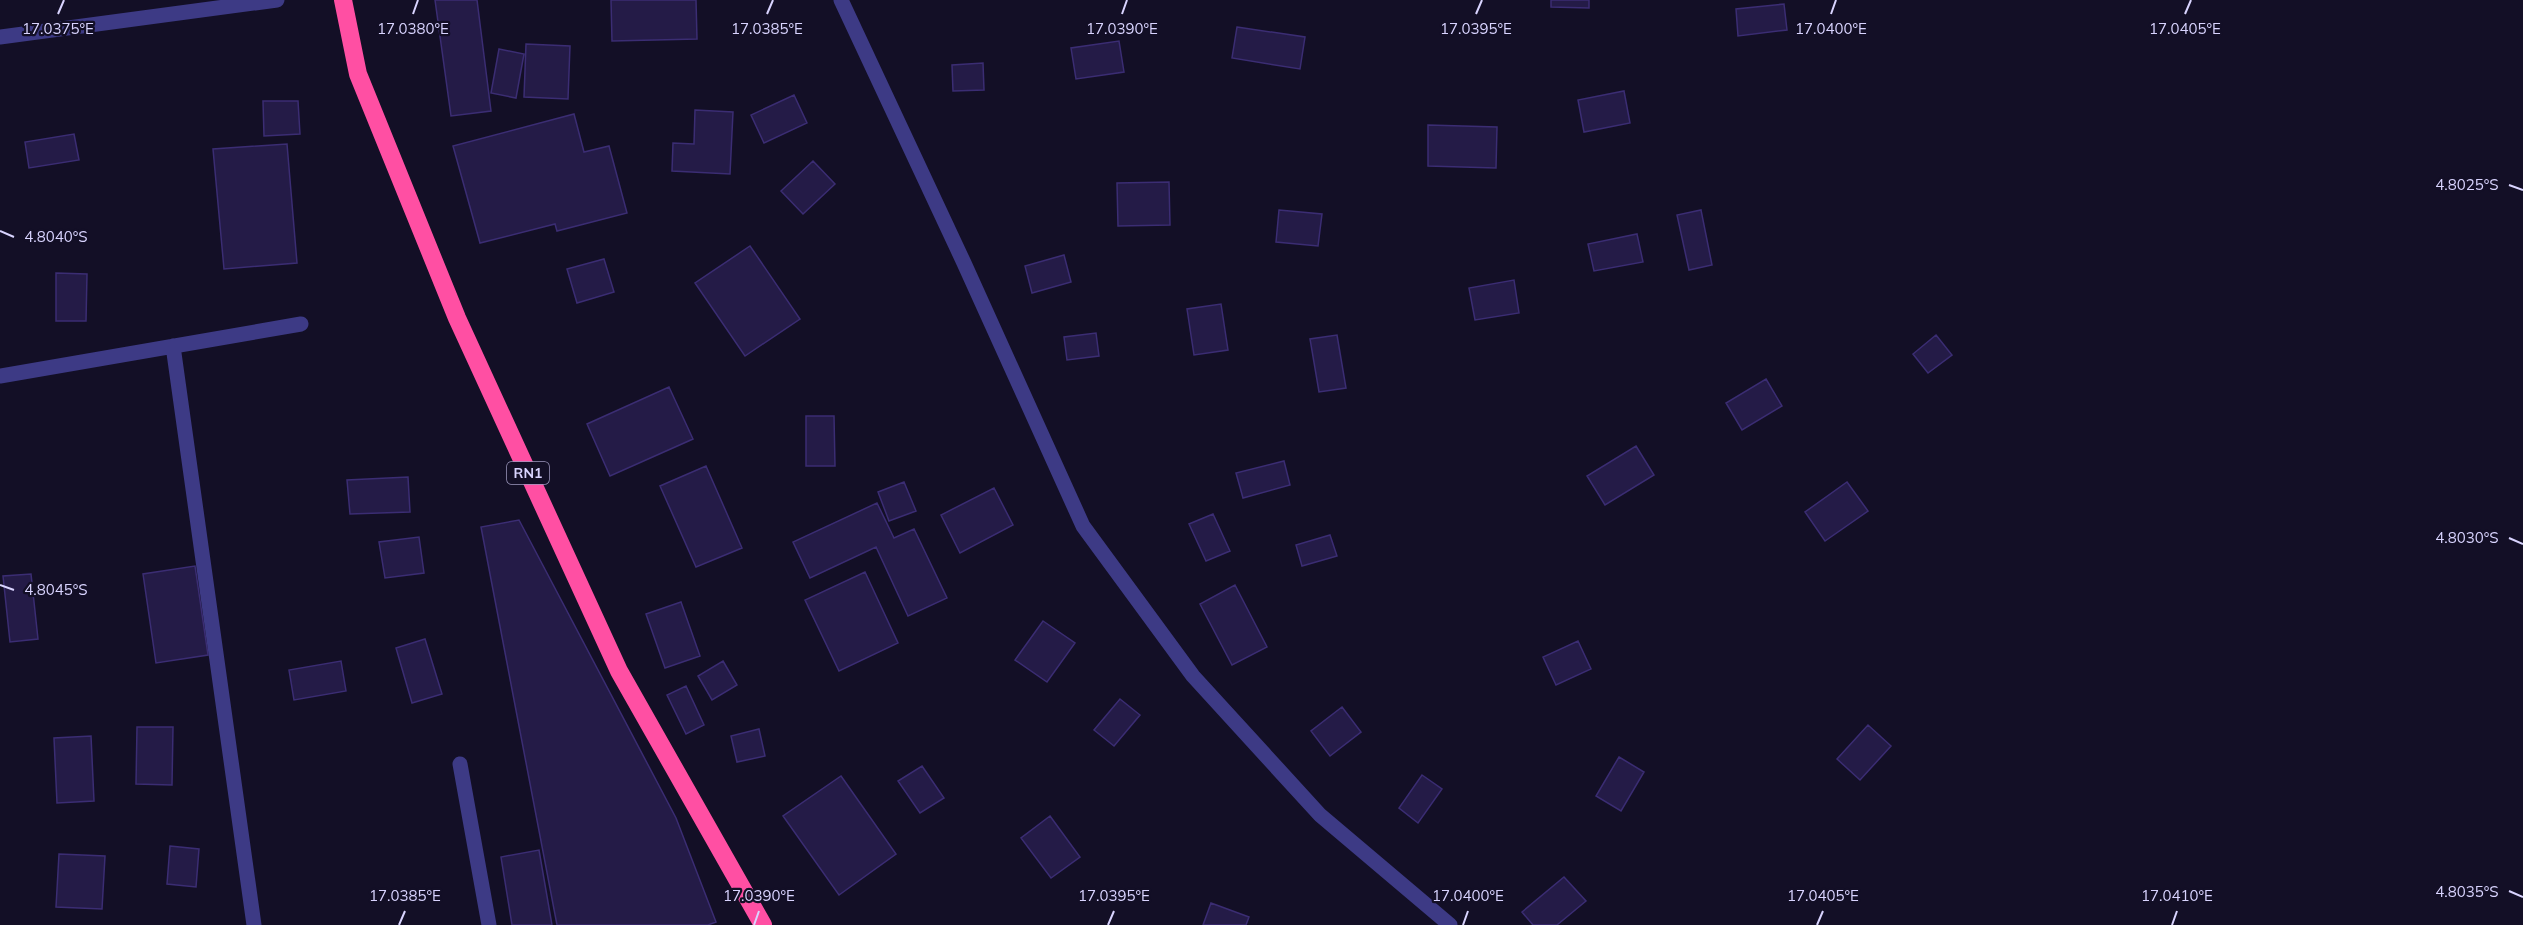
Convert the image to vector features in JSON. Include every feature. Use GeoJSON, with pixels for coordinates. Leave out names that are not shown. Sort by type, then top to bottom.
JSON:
{"type":"FeatureCollection","features":[{"type":"Feature","properties":{"kind":"highway","name":"RN1"},"geometry":{"type":"LineString","coordinates":[[343,0],[358,74],[461,329],[619,671],[763,925]]}},
{"type":"Feature","properties":{"kind":"street"},"geometry":{"type":"LineString","coordinates":[[0,37],[277,0]]}},
{"type":"Feature","properties":{"kind":"street"},"geometry":{"type":"LineString","coordinates":[[841,0],[964,263],[1083,526],[1193,676],[1272,763],[1320,815],[1450,925]]}},
{"type":"Feature","properties":{"kind":"street"},"geometry":{"type":"LineString","coordinates":[[0,376],[301,324]]}},
{"type":"Feature","properties":{"kind":"street"},"geometry":{"type":"LineString","coordinates":[[174,346],[254,925]]}},
{"type":"Feature","properties":{"kind":"street"},"geometry":{"type":"LineString","coordinates":[[460,764],[489,925]]}},
{"type":"Feature","properties":{"kind":"building"},"geometry":{"type":"Polygon","coordinates":[[[435,0],[477,0],[491,111],[451,116],[435,0]]]}},
{"type":"Feature","properties":{"kind":"building"},"geometry":{"type":"Polygon","coordinates":[[[611,0],[696,0],[697,39],[612,41],[611,0]]]}},
{"type":"Feature","properties":{"kind":"building"},"geometry":{"type":"Polygon","coordinates":[[[1551,0],[1589,0],[1589,8],[1551,7],[1551,0]]]}},
{"type":"Feature","properties":{"kind":"building"},"geometry":{"type":"Polygon","coordinates":[[[1784,4],[1787,30],[1738,36],[1736,9],[1784,4]]]}},
{"type":"Feature","properties":{"kind":"building"},"geometry":{"type":"Polygon","coordinates":[[[1237,27],[1305,37],[1300,69],[1232,58],[1237,27]]]}},
{"type":"Feature","properties":{"kind":"building"},"geometry":{"type":"Polygon","coordinates":[[[1119,41],[1124,72],[1076,79],[1071,48],[1119,41]]]}},
{"type":"Feature","properties":{"kind":"building"},"geometry":{"type":"Polygon","coordinates":[[[526,44],[570,46],[568,99],[524,97],[526,44]]]}},
{"type":"Feature","properties":{"kind":"building"},"geometry":{"type":"Polygon","coordinates":[[[499,49],[524,54],[516,98],[491,93],[499,49]]]}},
{"type":"Feature","properties":{"kind":"building"},"geometry":{"type":"Polygon","coordinates":[[[983,63],[984,90],[953,91],[952,65],[983,63]]]}},
{"type":"Feature","properties":{"kind":"building"},"geometry":{"type":"Polygon","coordinates":[[[1624,91],[1630,123],[1584,132],[1578,100],[1624,91]]]}},
{"type":"Feature","properties":{"kind":"building"},"geometry":{"type":"Polygon","coordinates":[[[794,95],[807,123],[764,143],[751,115],[794,95]]]}},
{"type":"Feature","properties":{"kind":"building"},"geometry":{"type":"Polygon","coordinates":[[[263,101],[298,101],[300,134],[264,136],[263,101]]]}},
{"type":"Feature","properties":{"kind":"building"},"geometry":{"type":"Polygon","coordinates":[[[695,110],[733,112],[730,174],[672,171],[673,143],[694,144],[695,110]]]}},
{"type":"Feature","properties":{"kind":"building"},"geometry":{"type":"Polygon","coordinates":[[[574,114],[584,152],[609,146],[627,213],[557,231],[555,224],[480,243],[453,146],[574,114]]]}},
{"type":"Feature","properties":{"kind":"building"},"geometry":{"type":"Polygon","coordinates":[[[1428,125],[1497,127],[1496,168],[1428,166],[1428,125]]]}},
{"type":"Feature","properties":{"kind":"building"},"geometry":{"type":"Polygon","coordinates":[[[74,134],[79,160],[29,168],[25,142],[74,134]]]}},
{"type":"Feature","properties":{"kind":"building"},"geometry":{"type":"Polygon","coordinates":[[[287,144],[297,263],[224,269],[213,149],[287,144]]]}},
{"type":"Feature","properties":{"kind":"building"},"geometry":{"type":"Polygon","coordinates":[[[813,161],[835,184],[803,214],[781,191],[813,161]]]}},
{"type":"Feature","properties":{"kind":"building"},"geometry":{"type":"Polygon","coordinates":[[[1169,182],[1170,225],[1118,226],[1117,183],[1169,182]]]}},
{"type":"Feature","properties":{"kind":"building"},"geometry":{"type":"Polygon","coordinates":[[[1279,210],[1322,214],[1318,246],[1276,242],[1279,210]]]}},
{"type":"Feature","properties":{"kind":"building"},"geometry":{"type":"Polygon","coordinates":[[[1701,210],[1712,265],[1689,270],[1677,215],[1701,210]]]}},
{"type":"Feature","properties":{"kind":"building"},"geometry":{"type":"Polygon","coordinates":[[[1637,234],[1643,262],[1594,271],[1588,244],[1637,234]]]}},
{"type":"Feature","properties":{"kind":"building"},"geometry":{"type":"Polygon","coordinates":[[[750,246],[800,319],[745,356],[695,283],[750,246]]]}},
{"type":"Feature","properties":{"kind":"building"},"geometry":{"type":"Polygon","coordinates":[[[1064,255],[1071,282],[1032,293],[1025,266],[1064,255]]]}},
{"type":"Feature","properties":{"kind":"building"},"geometry":{"type":"Polygon","coordinates":[[[604,259],[614,292],[577,303],[567,269],[604,259]]]}},
{"type":"Feature","properties":{"kind":"building"},"geometry":{"type":"Polygon","coordinates":[[[56,273],[87,274],[86,321],[56,321],[56,273]]]}},
{"type":"Feature","properties":{"kind":"building"},"geometry":{"type":"Polygon","coordinates":[[[1514,280],[1519,313],[1475,320],[1469,288],[1514,280]]]}},
{"type":"Feature","properties":{"kind":"building"},"geometry":{"type":"Polygon","coordinates":[[[1221,304],[1228,350],[1194,355],[1187,309],[1221,304]]]}},
{"type":"Feature","properties":{"kind":"building"},"geometry":{"type":"Polygon","coordinates":[[[1096,333],[1099,356],[1067,360],[1064,337],[1096,333]]]}},
{"type":"Feature","properties":{"kind":"building"},"geometry":{"type":"Polygon","coordinates":[[[1337,335],[1346,388],[1319,392],[1310,339],[1337,335]]]}},
{"type":"Feature","properties":{"kind":"building"},"geometry":{"type":"Polygon","coordinates":[[[1936,335],[1952,355],[1928,373],[1913,354],[1936,335]]]}},
{"type":"Feature","properties":{"kind":"building"},"geometry":{"type":"Polygon","coordinates":[[[1766,379],[1782,406],[1742,430],[1726,403],[1766,379]]]}},
{"type":"Feature","properties":{"kind":"building"},"geometry":{"type":"Polygon","coordinates":[[[669,387],[693,439],[610,476],[587,424],[669,387]]]}},
{"type":"Feature","properties":{"kind":"building"},"geometry":{"type":"Polygon","coordinates":[[[806,416],[834,416],[835,466],[806,466],[806,416]]]}},
{"type":"Feature","properties":{"kind":"building"},"geometry":{"type":"Polygon","coordinates":[[[1636,446],[1654,475],[1605,505],[1587,476],[1636,446]]]}},
{"type":"Feature","properties":{"kind":"building"},"geometry":{"type":"Polygon","coordinates":[[[1284,461],[1290,485],[1243,498],[1236,473],[1284,461]]]}},
{"type":"Feature","properties":{"kind":"building"},"geometry":{"type":"Polygon","coordinates":[[[706,466],[742,548],[696,567],[660,486],[706,466]]]}},
{"type":"Feature","properties":{"kind":"building"},"geometry":{"type":"Polygon","coordinates":[[[408,477],[410,512],[350,514],[347,480],[408,477]]]}},
{"type":"Feature","properties":{"kind":"building"},"geometry":{"type":"Polygon","coordinates":[[[904,482],[916,511],[889,521],[878,492],[904,482]]]}},
{"type":"Feature","properties":{"kind":"building"},"geometry":{"type":"Polygon","coordinates":[[[1847,482],[1868,511],[1825,541],[1805,512],[1847,482]]]}},
{"type":"Feature","properties":{"kind":"building"},"geometry":{"type":"Polygon","coordinates":[[[994,488],[1013,525],[960,553],[941,515],[994,488]]]}},
{"type":"Feature","properties":{"kind":"building"},"geometry":{"type":"Polygon","coordinates":[[[877,503],[894,538],[914,529],[947,598],[908,616],[876,547],[810,578],[793,542],[877,503]]]}},
{"type":"Feature","properties":{"kind":"building"},"geometry":{"type":"Polygon","coordinates":[[[1213,514],[1230,551],[1206,561],[1189,524],[1213,514]]]}},
{"type":"Feature","properties":{"kind":"building"},"geometry":{"type":"Polygon","coordinates":[[[519,520],[676,818],[716,922],[708,925],[557,925],[481,527],[519,520]]]}},
{"type":"Feature","properties":{"kind":"building"},"geometry":{"type":"Polygon","coordinates":[[[1330,535],[1337,556],[1302,566],[1296,545],[1330,535]]]}},
{"type":"Feature","properties":{"kind":"building"},"geometry":{"type":"Polygon","coordinates":[[[419,537],[424,573],[385,578],[379,542],[419,537]]]}},
{"type":"Feature","properties":{"kind":"building"},"geometry":{"type":"Polygon","coordinates":[[[195,566],[208,655],[156,663],[143,574],[195,566]]]}},
{"type":"Feature","properties":{"kind":"building"},"geometry":{"type":"Polygon","coordinates":[[[865,572],[898,643],[839,671],[805,600],[865,572]]]}},
{"type":"Feature","properties":{"kind":"building"},"geometry":{"type":"Polygon","coordinates":[[[31,574],[38,639],[10,642],[3,576],[31,574]]]}},
{"type":"Feature","properties":{"kind":"building"},"geometry":{"type":"Polygon","coordinates":[[[1235,585],[1267,647],[1232,665],[1200,604],[1235,585]]]}},
{"type":"Feature","properties":{"kind":"building"},"geometry":{"type":"Polygon","coordinates":[[[681,602],[700,656],[665,668],[646,614],[681,602]]]}},
{"type":"Feature","properties":{"kind":"building"},"geometry":{"type":"Polygon","coordinates":[[[1043,621],[1075,643],[1047,682],[1015,660],[1043,621]]]}},
{"type":"Feature","properties":{"kind":"building"},"geometry":{"type":"Polygon","coordinates":[[[425,639],[442,694],[412,703],[396,648],[425,639]]]}},
{"type":"Feature","properties":{"kind":"building"},"geometry":{"type":"Polygon","coordinates":[[[1578,641],[1591,669],[1556,685],[1543,657],[1578,641]]]}},
{"type":"Feature","properties":{"kind":"building"},"geometry":{"type":"Polygon","coordinates":[[[341,661],[346,691],[294,700],[289,670],[341,661]]]}},
{"type":"Feature","properties":{"kind":"building"},"geometry":{"type":"Polygon","coordinates":[[[723,661],[737,685],[712,700],[698,676],[723,661]]]}},
{"type":"Feature","properties":{"kind":"building"},"geometry":{"type":"Polygon","coordinates":[[[686,686],[704,725],[686,734],[667,695],[686,686]]]}},
{"type":"Feature","properties":{"kind":"building"},"geometry":{"type":"Polygon","coordinates":[[[1120,699],[1140,715],[1114,746],[1094,730],[1120,699]]]}},
{"type":"Feature","properties":{"kind":"building"},"geometry":{"type":"Polygon","coordinates":[[[1342,707],[1361,732],[1330,756],[1311,731],[1342,707]]]}},
{"type":"Feature","properties":{"kind":"building"},"geometry":{"type":"Polygon","coordinates":[[[1868,725],[1891,746],[1860,780],[1837,759],[1868,725]]]}},
{"type":"Feature","properties":{"kind":"building"},"geometry":{"type":"Polygon","coordinates":[[[137,727],[173,727],[172,785],[136,784],[137,727]]]}},
{"type":"Feature","properties":{"kind":"building"},"geometry":{"type":"Polygon","coordinates":[[[759,729],[765,756],[737,762],[731,736],[759,729]]]}},
{"type":"Feature","properties":{"kind":"building"},"geometry":{"type":"Polygon","coordinates":[[[91,736],[94,801],[57,803],[54,738],[91,736]]]}},
{"type":"Feature","properties":{"kind":"building"},"geometry":{"type":"Polygon","coordinates":[[[1619,757],[1644,772],[1621,811],[1596,796],[1619,757]]]}},
{"type":"Feature","properties":{"kind":"building"},"geometry":{"type":"Polygon","coordinates":[[[922,766],[944,798],[920,813],[898,781],[922,766]]]}},
{"type":"Feature","properties":{"kind":"building"},"geometry":{"type":"Polygon","coordinates":[[[1422,775],[1442,789],[1418,823],[1399,808],[1422,775]]]}},
{"type":"Feature","properties":{"kind":"building"},"geometry":{"type":"Polygon","coordinates":[[[841,776],[896,854],[839,895],[783,816],[841,776]]]}},
{"type":"Feature","properties":{"kind":"building"},"geometry":{"type":"Polygon","coordinates":[[[1050,816],[1080,857],[1051,878],[1021,838],[1050,816]]]}},
{"type":"Feature","properties":{"kind":"building"},"geometry":{"type":"Polygon","coordinates":[[[170,846],[199,849],[196,887],[167,884],[170,846]]]}},
{"type":"Feature","properties":{"kind":"building"},"geometry":{"type":"Polygon","coordinates":[[[539,850],[552,925],[512,925],[501,857],[539,850]]]}},
{"type":"Feature","properties":{"kind":"building"},"geometry":{"type":"Polygon","coordinates":[[[59,854],[105,856],[102,909],[56,907],[59,854]]]}},
{"type":"Feature","properties":{"kind":"building"},"geometry":{"type":"Polygon","coordinates":[[[1564,877],[1586,901],[1557,925],[1533,925],[1522,912],[1564,877]]]}},
{"type":"Feature","properties":{"kind":"building"},"geometry":{"type":"Polygon","coordinates":[[[1211,903],[1249,917],[1246,925],[1203,925],[1211,903]]]}}]}
